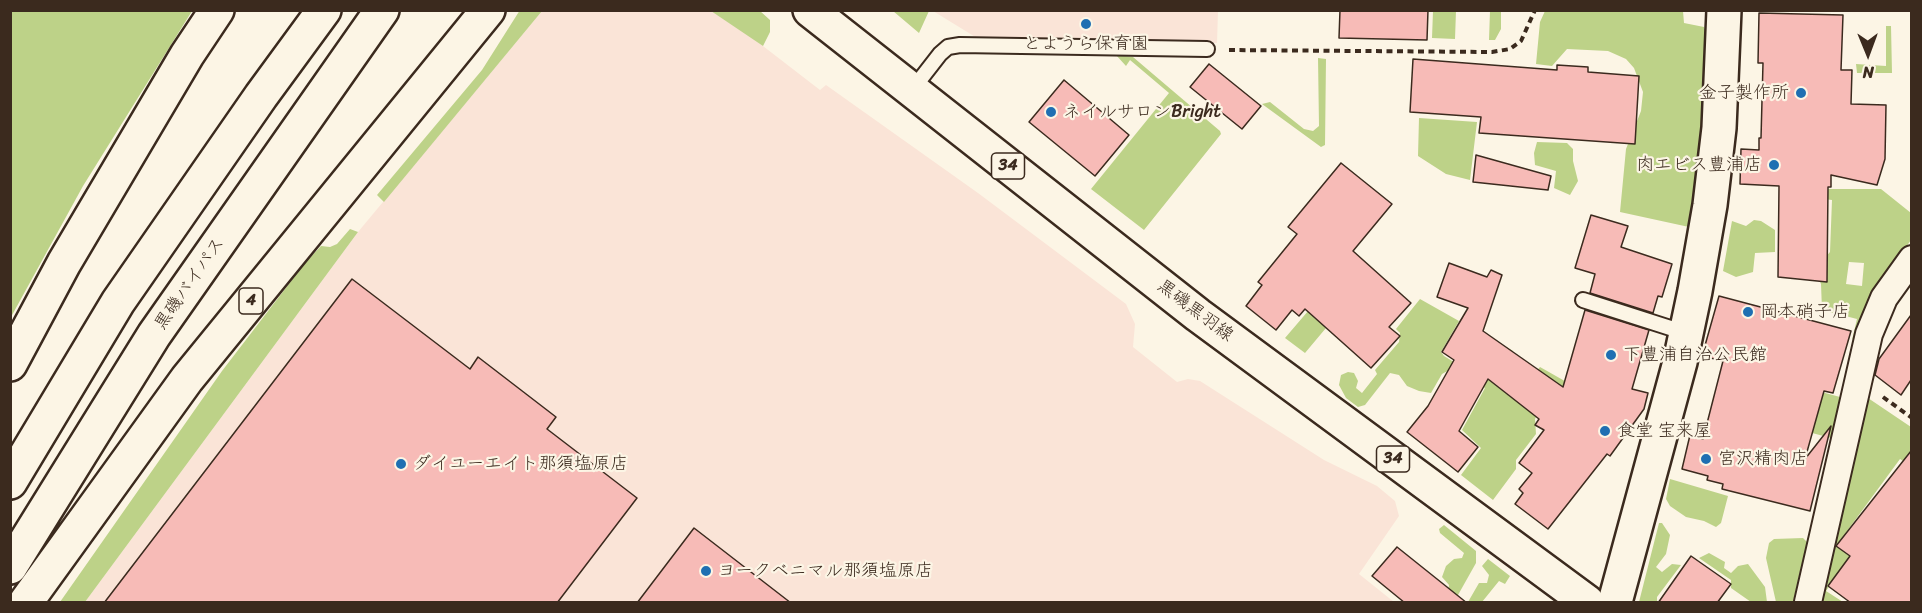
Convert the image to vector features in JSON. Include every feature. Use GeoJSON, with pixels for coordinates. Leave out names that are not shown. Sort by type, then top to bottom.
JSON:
{"type":"FeatureCollection","features":[{"type":"Feature","properties":{"kind":"main road"},"geometry":{"type":"LineString","coordinates":[[10,364],[76,243],[187,55],[217,10]]}},
{"type":"Feature","properties":{"kind":"main road"},"geometry":{"type":"LineString","coordinates":[[10,482],[118,302],[254,106],[324,10]]}},
{"type":"Feature","properties":{"kind":"main road","name":"黒磯バイパス"},"geometry":{"type":"LineString","coordinates":[[10,567],[154,335],[382,10]]}},
{"type":"Feature","properties":{"kind":"main road","name":"4"},"geometry":{"type":"LineString","coordinates":[[26,603],[187,379],[488,10]]}},
{"type":"Feature","properties":{"kind":"main road","name":"黒磯黒羽線"},"geometry":{"type":"LineString","coordinates":[[810,10],[1198,315],[1587,603]]}},
{"type":"Feature","properties":{"kind":"main road"},"geometry":{"type":"LineString","coordinates":[[1615,603],[1680,363],[1710,205],[1719,128],[1724,10]]}},
{"type":"Feature","properties":{"kind":"street"},"geometry":{"type":"LineString","coordinates":[[1808,603],[1869,334],[1884,298],[1911,259]]}},
{"type":"Feature","properties":{"kind":"lane"},"geometry":{"type":"LineString","coordinates":[[912,91],[940,54],[948,47],[960,45],[1207,50]]}},
{"type":"Feature","properties":{"kind":"lane"},"geometry":{"type":"LineString","coordinates":[[1583,300],[1686,333]]}},
{"type":"Feature","properties":{"kind":"path"},"geometry":{"type":"LineString","coordinates":[[1207,50],[1492,52],[1510,49],[1521,41],[1535,10]]}},
{"type":"Feature","properties":{"kind":"shaded area"},"geometry":{"type":"Polygon","coordinates":[[[542,11],[711,11],[750,36],[820,90],[826,85],[978,193],[1126,304],[1135,324],[1133,347],[1177,382],[1188,379],[1200,381],[1324,460],[1377,486],[1395,501],[1399,516],[1359,574],[1394,602],[85,602],[358,232],[542,11]]]}},
{"type":"Feature","properties":{"kind":"shaded area","name":"とようら保育園"},"geometry":{"type":"Polygon","coordinates":[[[933,11],[1218,11],[1217,43],[977,38],[933,11]]]}},
{"type":"Feature","properties":{"kind":"green space"},"geometry":{"type":"Polygon","coordinates":[[[11,10],[192,11],[83,186],[11,317],[11,10]]]}},
{"type":"Feature","properties":{"kind":"green space"},"geometry":{"type":"Polygon","coordinates":[[[520,10],[542,11],[384,202],[377,195],[482,70],[520,10]]]}},
{"type":"Feature","properties":{"kind":"green space"},"geometry":{"type":"Polygon","coordinates":[[[711,11],[760,11],[770,20],[770,32],[763,46],[711,11]]]}},
{"type":"Feature","properties":{"kind":"green space"},"geometry":{"type":"Polygon","coordinates":[[[893,11],[929,11],[919,33],[893,11]]]}},
{"type":"Feature","properties":{"kind":"green space"},"geometry":{"type":"Polygon","coordinates":[[[1433,11],[1456,11],[1455,39],[1432,38],[1433,11]]]}},
{"type":"Feature","properties":{"kind":"green space"},"geometry":{"type":"Polygon","coordinates":[[[1490,11],[1501,11],[1501,29],[1495,40],[1489,40],[1490,11]]]}},
{"type":"Feature","properties":{"kind":"green space"},"geometry":{"type":"Polygon","coordinates":[[[1545,11],[1683,11],[1684,23],[1704,27],[1709,42],[1701,161],[1693,222],[1689,227],[1620,212],[1626,149],[1641,111],[1643,92],[1634,68],[1626,59],[1608,51],[1567,49],[1552,66],[1536,64],[1540,22],[1545,11]]]}},
{"type":"Feature","properties":{"kind":"green space"},"geometry":{"type":"Polygon","coordinates":[[[1886,26],[1891,26],[1892,73],[1857,73],[1856,64],[1886,66],[1886,26]]]}},
{"type":"Feature","properties":{"kind":"green space"},"geometry":{"type":"Polygon","coordinates":[[[1116,55],[1133,57],[1221,134],[1144,230],[1091,189],[1169,93],[1130,60],[1126,66],[1116,55]]]}},
{"type":"Feature","properties":{"kind":"green space"},"geometry":{"type":"Polygon","coordinates":[[[1318,58],[1326,59],[1325,145],[1321,147],[1262,104],[1270,102],[1304,129],[1313,131],[1319,126],[1318,58]]]}},
{"type":"Feature","properties":{"kind":"green space"},"geometry":{"type":"Polygon","coordinates":[[[1419,118],[1477,122],[1470,180],[1446,174],[1418,156],[1419,118]]]}},
{"type":"Feature","properties":{"kind":"green space"},"geometry":{"type":"Polygon","coordinates":[[[1537,142],[1567,143],[1573,149],[1573,161],[1578,181],[1570,195],[1554,188],[1556,171],[1535,165],[1534,153],[1537,142]]]}},
{"type":"Feature","properties":{"kind":"green space"},"geometry":{"type":"Polygon","coordinates":[[[1797,189],[1881,189],[1911,213],[1911,240],[1876,289],[1860,328],[1852,340],[1857,319],[1822,310],[1821,284],[1815,269],[1830,252],[1832,200],[1798,196],[1797,189]],[[1849,262],[1846,284],[1862,286],[1864,263],[1849,262]]]}},
{"type":"Feature","properties":{"kind":"green space"},"geometry":{"type":"Polygon","coordinates":[[[1754,220],[1761,221],[1775,230],[1775,252],[1755,253],[1753,272],[1736,277],[1723,271],[1732,221],[1746,226],[1754,220]]]}},
{"type":"Feature","properties":{"kind":"green space"},"geometry":{"type":"Polygon","coordinates":[[[350,229],[358,232],[85,602],[60,602],[222,371],[305,263],[321,246],[330,247],[337,244],[350,229]]]}},
{"type":"Feature","properties":{"kind":"green space"},"geometry":{"type":"Polygon","coordinates":[[[1350,262],[1357,291],[1305,353],[1285,338],[1350,262]]]}},
{"type":"Feature","properties":{"kind":"green space"},"geometry":{"type":"Polygon","coordinates":[[[1420,299],[1459,321],[1441,352],[1475,375],[1499,343],[1513,351],[1488,379],[1513,399],[1540,367],[1593,397],[1544,402],[1535,419],[1536,434],[1516,460],[1516,469],[1493,500],[1461,475],[1481,448],[1462,430],[1485,388],[1451,369],[1442,374],[1431,393],[1407,386],[1399,375],[1390,373],[1365,405],[1358,407],[1346,398],[1339,385],[1341,375],[1348,372],[1354,373],[1358,381],[1356,388],[1362,393],[1377,374],[1375,370],[1399,342],[1400,333],[1396,329],[1420,299]]]}},
{"type":"Feature","properties":{"kind":"green space"},"geometry":{"type":"Polygon","coordinates":[[[1788,383],[1840,397],[1831,438],[1778,424],[1788,383]]]}},
{"type":"Feature","properties":{"kind":"green space"},"geometry":{"type":"Polygon","coordinates":[[[1868,398],[1911,427],[1911,466],[1900,459],[1836,546],[1850,556],[1826,591],[1843,602],[1818,602],[1868,398]]]}},
{"type":"Feature","properties":{"kind":"green space"},"geometry":{"type":"Polygon","coordinates":[[[1670,479],[1728,496],[1721,523],[1716,527],[1704,521],[1686,517],[1670,506],[1666,499],[1670,479]]]}},
{"type":"Feature","properties":{"kind":"green space"},"geometry":{"type":"Polygon","coordinates":[[[1659,523],[1662,523],[1670,535],[1666,554],[1656,567],[1662,572],[1672,564],[1681,565],[1657,597],[1657,602],[1639,602],[1659,523]]]}},
{"type":"Feature","properties":{"kind":"green space"},"geometry":{"type":"Polygon","coordinates":[[[1444,525],[1476,551],[1476,563],[1458,595],[1458,602],[1448,592],[1449,585],[1442,577],[1446,566],[1454,559],[1462,558],[1464,553],[1440,533],[1439,529],[1444,525]]]}},
{"type":"Feature","properties":{"kind":"green space"},"geometry":{"type":"Polygon","coordinates":[[[1803,538],[1807,542],[1793,602],[1776,602],[1766,558],[1769,543],[1774,539],[1803,538]]]}},
{"type":"Feature","properties":{"kind":"green space"},"geometry":{"type":"Polygon","coordinates":[[[1709,553],[1725,562],[1724,568],[1731,573],[1738,566],[1748,564],[1765,587],[1767,602],[1751,602],[1731,588],[1731,580],[1699,558],[1709,553]]]}},
{"type":"Feature","properties":{"kind":"green space"},"geometry":{"type":"Polygon","coordinates":[[[1488,559],[1510,576],[1505,584],[1499,581],[1482,602],[1468,602],[1479,583],[1487,583],[1489,575],[1482,566],[1488,559]]]}},
{"type":"Feature","properties":{"kind":"building"},"geometry":{"type":"Polygon","coordinates":[[[1340,10],[1428,10],[1427,40],[1339,38],[1340,10]]]}},
{"type":"Feature","properties":{"kind":"building"},"geometry":{"type":"Polygon","coordinates":[[[1759,13],[1843,15],[1841,70],[1852,70],[1851,104],[1886,105],[1885,159],[1877,185],[1831,175],[1831,187],[1828,187],[1827,282],[1778,277],[1779,186],[1740,184],[1741,149],[1759,150],[1759,138],[1761,138],[1763,63],[1758,63],[1759,13]]]}},
{"type":"Feature","properties":{"kind":"building"},"geometry":{"type":"Polygon","coordinates":[[[1413,59],[1557,70],[1557,65],[1588,67],[1588,72],[1639,76],[1635,144],[1479,133],[1481,117],[1410,112],[1413,59]]]}},
{"type":"Feature","properties":{"kind":"building"},"geometry":{"type":"Polygon","coordinates":[[[1209,64],[1261,106],[1242,129],[1190,87],[1209,64]]]}},
{"type":"Feature","properties":{"kind":"building"},"geometry":{"type":"Polygon","coordinates":[[[1064,80],[1129,135],[1095,176],[1029,122],[1064,80]]]}},
{"type":"Feature","properties":{"kind":"building"},"geometry":{"type":"Polygon","coordinates":[[[1476,155],[1551,176],[1548,190],[1473,182],[1476,155]]]}},
{"type":"Feature","properties":{"kind":"building"},"geometry":{"type":"Polygon","coordinates":[[[1341,163],[1392,204],[1353,251],[1411,303],[1389,327],[1400,336],[1371,368],[1305,309],[1299,316],[1292,310],[1276,330],[1246,306],[1262,285],[1258,282],[1297,234],[1288,227],[1341,163]]]}},
{"type":"Feature","properties":{"kind":"building"},"geometry":{"type":"Polygon","coordinates":[[[1591,215],[1628,226],[1621,247],[1672,264],[1662,297],[1658,296],[1653,313],[1590,293],[1595,274],[1575,268],[1591,215]]]}},
{"type":"Feature","properties":{"kind":"building"},"geometry":{"type":"Polygon","coordinates":[[[1449,263],[1487,277],[1491,270],[1502,275],[1483,331],[1563,387],[1585,310],[1649,330],[1632,389],[1648,393],[1644,409],[1610,456],[1607,454],[1548,529],[1515,504],[1523,493],[1519,489],[1532,473],[1519,463],[1544,430],[1535,425],[1539,419],[1488,379],[1459,431],[1478,447],[1458,472],[1407,432],[1428,406],[1454,360],[1442,352],[1468,308],[1437,297],[1449,263]]]}},
{"type":"Feature","properties":{"kind":"building","name":"ダイユーエイト那須塩原店"},"geometry":{"type":"Polygon","coordinates":[[[352,279],[470,369],[478,357],[556,417],[547,429],[637,498],[557,603],[104,603],[352,279]]]}},
{"type":"Feature","properties":{"kind":"building"},"geometry":{"type":"Polygon","coordinates":[[[1719,296],[1851,331],[1833,393],[1824,391],[1805,459],[1831,426],[1810,511],[1722,489],[1723,484],[1707,480],[1708,476],[1682,469],[1690,435],[1703,439],[1723,361],[1702,356],[1719,296]]]}},
{"type":"Feature","properties":{"kind":"building"},"geometry":{"type":"Polygon","coordinates":[[[1911,315],[1911,380],[1901,395],[1875,375],[1879,359],[1911,315]]]}},
{"type":"Feature","properties":{"kind":"building"},"geometry":{"type":"Polygon","coordinates":[[[1911,451],[1911,603],[1851,603],[1828,586],[1850,556],[1836,546],[1911,451]]]}},
{"type":"Feature","properties":{"kind":"building","name":"ヨークベニマル那須塩原店"},"geometry":{"type":"Polygon","coordinates":[[[694,528],[791,603],[637,603],[694,528]]]}},
{"type":"Feature","properties":{"kind":"building"},"geometry":{"type":"Polygon","coordinates":[[[1397,547],[1467,603],[1405,603],[1372,576],[1397,547]]]}},
{"type":"Feature","properties":{"kind":"building"},"geometry":{"type":"Polygon","coordinates":[[[1691,556],[1731,584],[1717,603],[1658,603],[1691,556]]]}},
{"type":"Feature","properties":{"kind":"place","name":"とようら保育園"},"geometry":{"type":"Point","coordinates":[1086,24]}},
{"type":"Feature","properties":{"kind":"place","name":"金子製作所"},"geometry":{"type":"Point","coordinates":[1801,93]}},
{"type":"Feature","properties":{"kind":"place","name":"ネイルサロンBright"},"geometry":{"type":"Point","coordinates":[1051,112]}},
{"type":"Feature","properties":{"kind":"place","name":"肉エビス豊浦店"},"geometry":{"type":"Point","coordinates":[1774,165]}},
{"type":"Feature","properties":{"kind":"place","name":"岡本硝子店"},"geometry":{"type":"Point","coordinates":[1748,312]}},
{"type":"Feature","properties":{"kind":"place","name":"下豊浦自治公民館"},"geometry":{"type":"Point","coordinates":[1611,355]}},
{"type":"Feature","properties":{"kind":"place","name":"食堂 宝来屋"},"geometry":{"type":"Point","coordinates":[1605,431]}},
{"type":"Feature","properties":{"kind":"place","name":"宮沢精肉店"},"geometry":{"type":"Point","coordinates":[1706,459]}},
{"type":"Feature","properties":{"kind":"place","name":"ダイユーエイト那須塩原店"},"geometry":{"type":"Point","coordinates":[401,464]}},
{"type":"Feature","properties":{"kind":"place","name":"ヨークベニマル那須塩原店"},"geometry":{"type":"Point","coordinates":[706,571]}}]}
